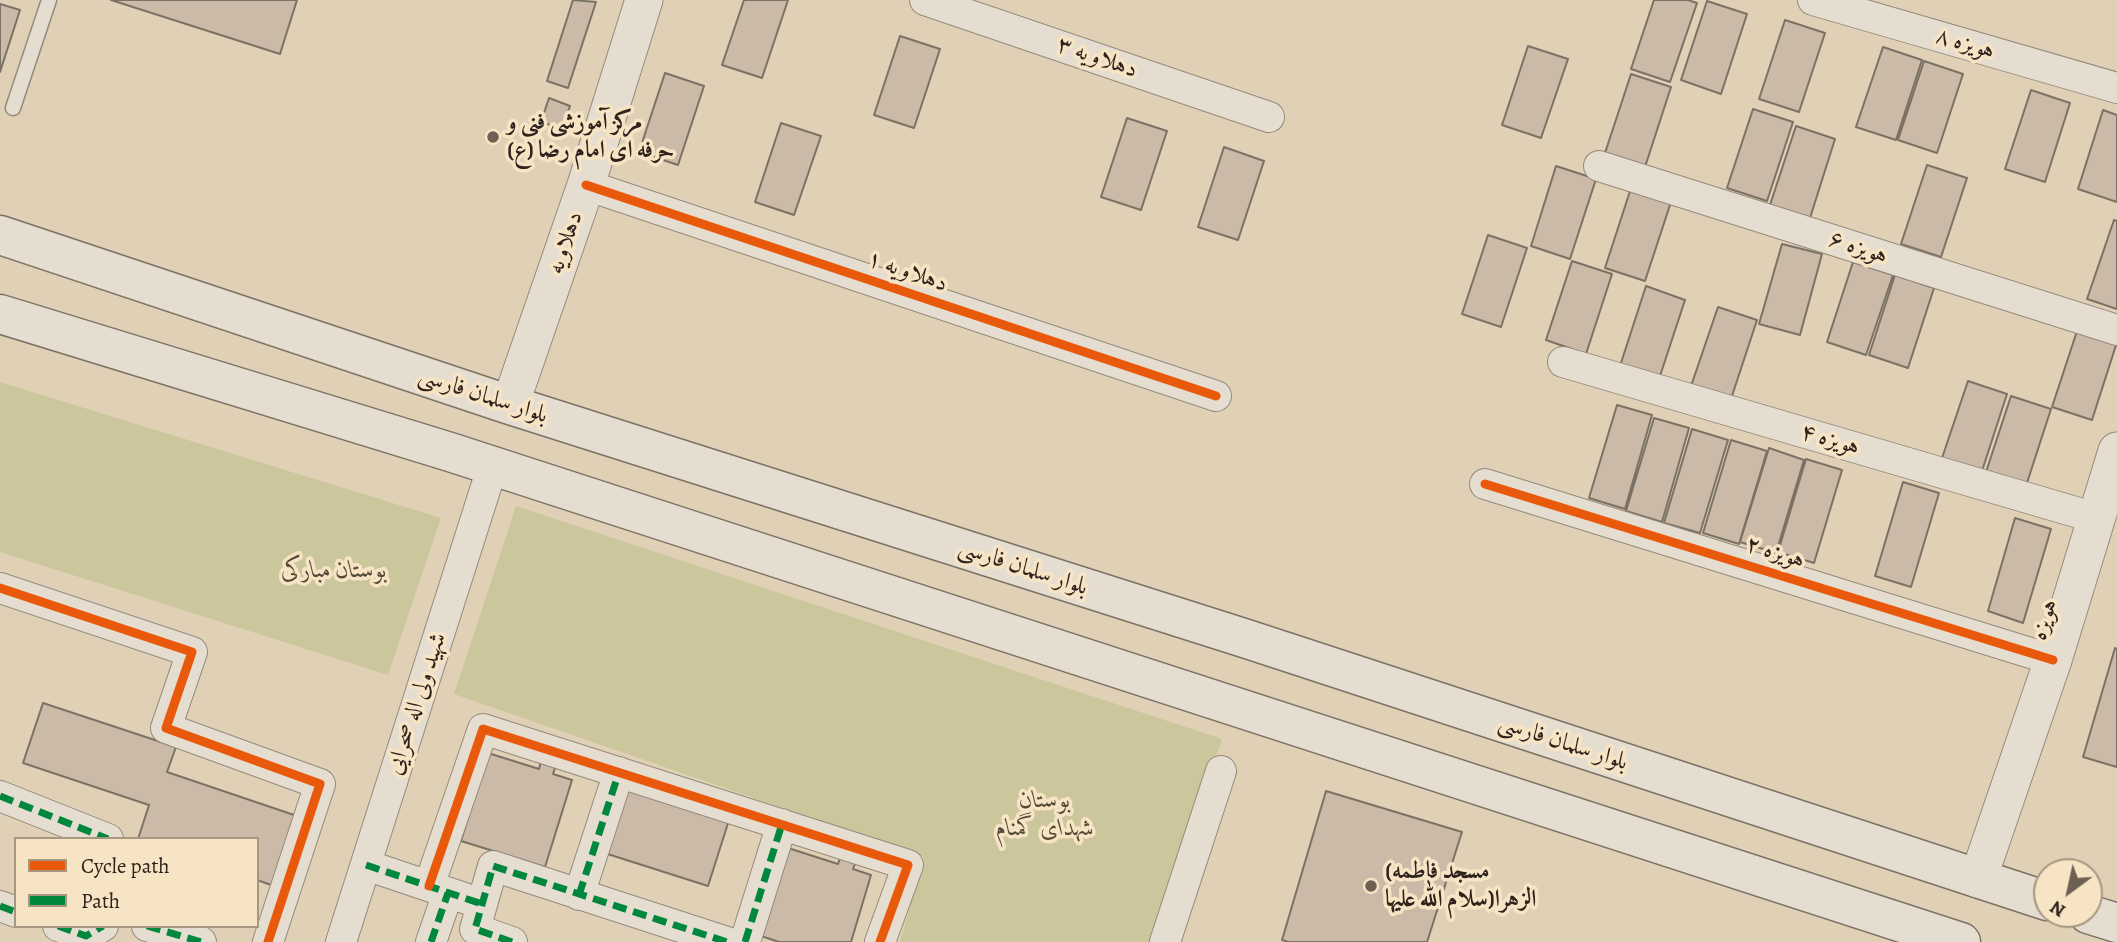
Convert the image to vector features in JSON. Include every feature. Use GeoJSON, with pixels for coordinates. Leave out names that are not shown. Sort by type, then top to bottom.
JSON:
{"type":"FeatureCollection","features":[{"type":"Feature","properties":{"kind":"main road","name":"بلوار سلمان فارسی"},"geometry":{"type":"LineString","coordinates":[[0,235],[510,405],[1247,639],[2033,897]]}},
{"type":"Feature","properties":{"kind":"main road"},"geometry":{"type":"LineString","coordinates":[[0,314],[493,466],[1961,942]]}},
{"type":"Feature","properties":{"kind":"street","name":"دهلاویه"},"geometry":{"type":"LineString","coordinates":[[510,405],[586,185],[644,0]]}},
{"type":"Feature","properties":{"kind":"street","name":"دهلاویه ۳"},"geometry":{"type":"LineString","coordinates":[[925,0],[1269,117]]}},
{"type":"Feature","properties":{"kind":"street","name":"هویزه ۸"},"geometry":{"type":"LineString","coordinates":[[1813,0],[2117,88]]}},
{"type":"Feature","properties":{"kind":"street","name":"هویزه ۶"},"geometry":{"type":"LineString","coordinates":[[1599,166],[2117,330]]}},
{"type":"Feature","properties":{"kind":"street","name":"دهلاویه ۱"},"geometry":{"type":"LineString","coordinates":[[586,185],[1216,396]]}},
{"type":"Feature","properties":{"kind":"street","name":"هویزه ۴"},"geometry":{"type":"LineString","coordinates":[[1563,362],[2096,518]]}},
{"type":"Feature","properties":{"kind":"street","name":"هویزه"},"geometry":{"type":"LineString","coordinates":[[1978,879],[2053,660],[2117,450]]}},
{"type":"Feature","properties":{"kind":"street","name":"شهید ولی اله صحرایی"},"geometry":{"type":"LineString","coordinates":[[341,942],[493,466]]}},
{"type":"Feature","properties":{"kind":"street","name":"هویزه ۲"},"geometry":{"type":"LineString","coordinates":[[1485,484],[2053,660]]}},
{"type":"Feature","properties":{"kind":"street"},"geometry":{"type":"LineString","coordinates":[[0,588],[192,652],[166,728],[320,784],[268,942]]}},
{"type":"Feature","properties":{"kind":"street"},"geometry":{"type":"LineString","coordinates":[[431,942],[439,889],[483,729],[908,865],[880,942]]}},
{"type":"Feature","properties":{"kind":"street"},"geometry":{"type":"LineString","coordinates":[[1165,942],[1221,771]]}},
{"type":"Feature","properties":{"kind":"street"},"geometry":{"type":"LineString","coordinates":[[579,895],[619,772]]}},
{"type":"Feature","properties":{"kind":"street"},"geometry":{"type":"LineString","coordinates":[[0,796],[103,837]]}},
{"type":"Feature","properties":{"kind":"street"},"geometry":{"type":"LineString","coordinates":[[745,942],[782,824]]}},
{"type":"Feature","properties":{"kind":"street"},"geometry":{"type":"LineString","coordinates":[[366,865],[482,904]]}},
{"type":"Feature","properties":{"kind":"street"},"geometry":{"type":"LineString","coordinates":[[512,942],[475,929],[493,866],[727,942]]}},
{"type":"Feature","properties":{"kind":"street"},"geometry":{"type":"LineString","coordinates":[[64,928],[86,936],[100,928]]}},
{"type":"Feature","properties":{"kind":"street"},"geometry":{"type":"LineString","coordinates":[[155,928],[201,942]]}},
{"type":"Feature","properties":{"kind":"lane"},"geometry":{"type":"LineString","coordinates":[[13,108],[49,0]]}},
{"type":"Feature","properties":{"kind":"green space","name":"بوستان مبارکی"},"geometry":{"type":"Polygon","coordinates":[[[0,382],[441,518],[388,675],[0,552],[0,382]]]}},
{"type":"Feature","properties":{"kind":"green space","name":"بوستان شهدای گمنام"},"geometry":{"type":"Polygon","coordinates":[[[516,506],[1222,739],[1158,942],[900,942],[924,857],[454,694],[516,506]]]}},
{"type":"Feature","properties":{"kind":"building"},"geometry":{"type":"Polygon","coordinates":[[[111,0],[297,0],[280,54],[111,0]]]}},
{"type":"Feature","properties":{"kind":"building"},"geometry":{"type":"Polygon","coordinates":[[[573,0],[596,2],[568,88],[547,81],[573,0]]]}},
{"type":"Feature","properties":{"kind":"building"},"geometry":{"type":"Polygon","coordinates":[[[744,0],[788,0],[762,78],[722,65],[744,0]]]}},
{"type":"Feature","properties":{"kind":"building"},"geometry":{"type":"Polygon","coordinates":[[[1654,0],[1688,0],[1697,3],[1670,82],[1631,69],[1654,0]]]}},
{"type":"Feature","properties":{"kind":"building"},"geometry":{"type":"Polygon","coordinates":[[[1707,1],[1747,14],[1721,94],[1681,80],[1707,1]]]}},
{"type":"Feature","properties":{"kind":"building"},"geometry":{"type":"Polygon","coordinates":[[[0,4],[20,10],[0,72],[0,4]]]}},
{"type":"Feature","properties":{"kind":"building"},"geometry":{"type":"Polygon","coordinates":[[[1785,20],[1825,33],[1799,112],[1759,99],[1785,20]]]}},
{"type":"Feature","properties":{"kind":"building"},"geometry":{"type":"Polygon","coordinates":[[[900,36],[940,49],[914,128],[874,115],[900,36]]]}},
{"type":"Feature","properties":{"kind":"building"},"geometry":{"type":"Polygon","coordinates":[[[1528,46],[1568,59],[1541,138],[1502,125],[1528,46]]]}},
{"type":"Feature","properties":{"kind":"building"},"geometry":{"type":"Polygon","coordinates":[[[1883,47],[1922,60],[1896,140],[1856,127],[1883,47]]]}},
{"type":"Feature","properties":{"kind":"building"},"geometry":{"type":"Polygon","coordinates":[[[1924,61],[1963,74],[1937,153],[1898,140],[1924,61]]]}},
{"type":"Feature","properties":{"kind":"building"},"geometry":{"type":"Polygon","coordinates":[[[665,73],[704,86],[678,165],[639,152],[665,73]]]}},
{"type":"Feature","properties":{"kind":"building"},"geometry":{"type":"Polygon","coordinates":[[[1631,74],[1671,87],[1645,167],[1605,153],[1631,74]]]}},
{"type":"Feature","properties":{"kind":"building"},"geometry":{"type":"Polygon","coordinates":[[[2031,90],[2070,103],[2045,182],[2005,169],[2031,90]]]}},
{"type":"Feature","properties":{"kind":"building"},"geometry":{"type":"Polygon","coordinates":[[[549,98],[570,106],[562,129],[541,122],[549,98]]]}},
{"type":"Feature","properties":{"kind":"building"},"geometry":{"type":"Polygon","coordinates":[[[1753,109],[1793,122],[1767,201],[1727,188],[1753,109]]]}},
{"type":"Feature","properties":{"kind":"building"},"geometry":{"type":"Polygon","coordinates":[[[2103,110],[2117,115],[2117,202],[2078,189],[2103,110]]]}},
{"type":"Feature","properties":{"kind":"building"},"geometry":{"type":"Polygon","coordinates":[[[1127,118],[1167,131],[1141,210],[1101,197],[1127,118]]]}},
{"type":"Feature","properties":{"kind":"building"},"geometry":{"type":"Polygon","coordinates":[[[781,123],[821,136],[794,215],[755,202],[781,123]]]}},
{"type":"Feature","properties":{"kind":"building"},"geometry":{"type":"Polygon","coordinates":[[[1796,126],[1835,139],[1810,218],[1770,205],[1796,126]]]}},
{"type":"Feature","properties":{"kind":"building"},"geometry":{"type":"Polygon","coordinates":[[[1224,147],[1264,161],[1238,240],[1198,227],[1224,147]]]}},
{"type":"Feature","properties":{"kind":"building"},"geometry":{"type":"Polygon","coordinates":[[[1927,165],[1967,178],[1941,257],[1901,244],[1927,165]]]}},
{"type":"Feature","properties":{"kind":"building"},"geometry":{"type":"Polygon","coordinates":[[[1556,166],[1596,179],[1570,259],[1531,246],[1556,166]]]}},
{"type":"Feature","properties":{"kind":"building"},"geometry":{"type":"Polygon","coordinates":[[[1631,188],[1671,202],[1645,281],[1605,268],[1631,188]]]}},
{"type":"Feature","properties":{"kind":"building"},"geometry":{"type":"Polygon","coordinates":[[[2114,220],[2117,221],[2117,309],[2087,299],[2114,220]]]}},
{"type":"Feature","properties":{"kind":"building"},"geometry":{"type":"Polygon","coordinates":[[[1488,235],[1527,248],[1501,327],[1462,314],[1488,235]]]}},
{"type":"Feature","properties":{"kind":"building"},"geometry":{"type":"Polygon","coordinates":[[[1782,244],[1822,254],[1800,335],[1759,324],[1782,244]]]}},
{"type":"Feature","properties":{"kind":"building"},"geometry":{"type":"Polygon","coordinates":[[[1572,261],[1612,274],[1586,354],[1546,340],[1572,261]]]}},
{"type":"Feature","properties":{"kind":"building"},"geometry":{"type":"Polygon","coordinates":[[[1853,262],[1893,275],[1866,355],[1827,342],[1853,262]]]}},
{"type":"Feature","properties":{"kind":"building"},"geometry":{"type":"Polygon","coordinates":[[[1895,275],[1934,288],[1908,368],[1869,355],[1895,275]]]}},
{"type":"Feature","properties":{"kind":"building"},"geometry":{"type":"Polygon","coordinates":[[[1646,286],[1685,300],[1659,379],[1620,366],[1646,286]]]}},
{"type":"Feature","properties":{"kind":"building"},"geometry":{"type":"Polygon","coordinates":[[[1718,307],[1757,320],[1731,399],[1691,386],[1718,307]]]}},
{"type":"Feature","properties":{"kind":"building"},"geometry":{"type":"Polygon","coordinates":[[[2078,328],[2117,342],[2092,420],[2052,407],[2078,328]]]}},
{"type":"Feature","properties":{"kind":"building"},"geometry":{"type":"Polygon","coordinates":[[[1968,381],[2007,394],[1981,474],[1941,461],[1968,381]]]}},
{"type":"Feature","properties":{"kind":"building"},"geometry":{"type":"Polygon","coordinates":[[[2011,396],[2051,409],[2025,489],[1985,475],[2011,396]]]}},
{"type":"Feature","properties":{"kind":"building"},"geometry":{"type":"Polygon","coordinates":[[[1617,405],[1652,415],[1625,509],[1589,498],[1617,405]]]}},
{"type":"Feature","properties":{"kind":"building"},"geometry":{"type":"Polygon","coordinates":[[[1654,418],[1689,428],[1662,522],[1626,511],[1654,418]]]}},
{"type":"Feature","properties":{"kind":"building"},"geometry":{"type":"Polygon","coordinates":[[[1692,429],[1728,440],[1700,533],[1664,523],[1692,429]]]}},
{"type":"Feature","properties":{"kind":"building"},"geometry":{"type":"Polygon","coordinates":[[[1731,440],[1767,451],[1739,544],[1703,533],[1731,440]]]}},
{"type":"Feature","properties":{"kind":"building"},"geometry":{"type":"Polygon","coordinates":[[[1769,448],[1804,460],[1776,553],[1740,542],[1769,448]]]}},
{"type":"Feature","properties":{"kind":"building"},"geometry":{"type":"Polygon","coordinates":[[[1806,459],[1842,470],[1814,563],[1778,552],[1806,459]]]}},
{"type":"Feature","properties":{"kind":"building"},"geometry":{"type":"Polygon","coordinates":[[[1903,482],[1939,493],[1911,587],[1875,576],[1903,482]]]}},
{"type":"Feature","properties":{"kind":"building"},"geometry":{"type":"Polygon","coordinates":[[[2015,518],[2051,529],[2023,623],[1988,611],[2015,518]]]}},
{"type":"Feature","properties":{"kind":"building"},"geometry":{"type":"Polygon","coordinates":[[[2115,648],[2117,649],[2117,767],[2083,757],[2115,648]]]}},
{"type":"Feature","properties":{"kind":"building"},"geometry":{"type":"Polygon","coordinates":[[[43,703],[176,747],[167,772],[300,817],[277,887],[259,881],[259,837],[139,837],[149,805],[23,763],[43,703]]]}},
{"type":"Feature","properties":{"kind":"building"},"geometry":{"type":"Polygon","coordinates":[[[488,753],[539,769],[541,761],[556,765],[553,774],[572,780],[545,867],[461,841],[488,753]]]}},
{"type":"Feature","properties":{"kind":"building"},"geometry":{"type":"Polygon","coordinates":[[[617,781],[730,817],[708,886],[595,850],[617,781]]]}},
{"type":"Feature","properties":{"kind":"building","name":"(مسجد فاطمه الزهرا(سلام الله علیها"},"geometry":{"type":"Polygon","coordinates":[[[1326,791],[1462,832],[1427,942],[1282,940],[1326,791]]]}},
{"type":"Feature","properties":{"kind":"building"},"geometry":{"type":"Polygon","coordinates":[[[788,848],[838,864],[841,856],[856,861],[853,869],[871,875],[851,942],[779,942],[761,936],[788,848]]]}},
{"type":"Feature","properties":{"kind":"marked path"},"geometry":{"type":"LineString","coordinates":[[579,895],[619,772]]}},
{"type":"Feature","properties":{"kind":"marked path"},"geometry":{"type":"LineString","coordinates":[[0,796],[103,837]]}},
{"type":"Feature","properties":{"kind":"marked path"},"geometry":{"type":"LineString","coordinates":[[745,942],[782,824]]}},
{"type":"Feature","properties":{"kind":"marked path"},"geometry":{"type":"LineString","coordinates":[[366,865],[482,904]]}},
{"type":"Feature","properties":{"kind":"marked path"},"geometry":{"type":"LineString","coordinates":[[512,942],[475,929],[493,866],[727,942]]}},
{"type":"Feature","properties":{"kind":"marked path"},"geometry":{"type":"LineString","coordinates":[[431,942],[448,893]]}},
{"type":"Feature","properties":{"kind":"marked path"},"geometry":{"type":"LineString","coordinates":[[0,906],[14,911]]}},
{"type":"Feature","properties":{"kind":"marked path"},"geometry":{"type":"LineString","coordinates":[[64,928],[86,936],[100,928]]}},
{"type":"Feature","properties":{"kind":"marked path"},"geometry":{"type":"LineString","coordinates":[[154,928],[201,942]]}},
{"type":"Feature","properties":{"kind":"cycle path"},"geometry":{"type":"LineString","coordinates":[[586,185],[1216,396]]}},
{"type":"Feature","properties":{"kind":"cycle path"},"geometry":{"type":"LineString","coordinates":[[1485,484],[2053,660]]}},
{"type":"Feature","properties":{"kind":"cycle path"},"geometry":{"type":"LineString","coordinates":[[0,588],[192,652],[166,728],[320,784],[268,942]]}},
{"type":"Feature","properties":{"kind":"cycle path"},"geometry":{"type":"LineString","coordinates":[[429,886],[483,729],[908,865],[880,942]]}},
{"type":"Feature","properties":{"kind":"place","name":"مرکز آموزشی فنی و حرفه ای امام رضا (ع)"},"geometry":{"type":"Point","coordinates":[493,137]}},
{"type":"Feature","properties":{"kind":"place","name":"(مسجد فاطمه الزهرا(سلام الله علیها"},"geometry":{"type":"Point","coordinates":[1371,886]}}]}
